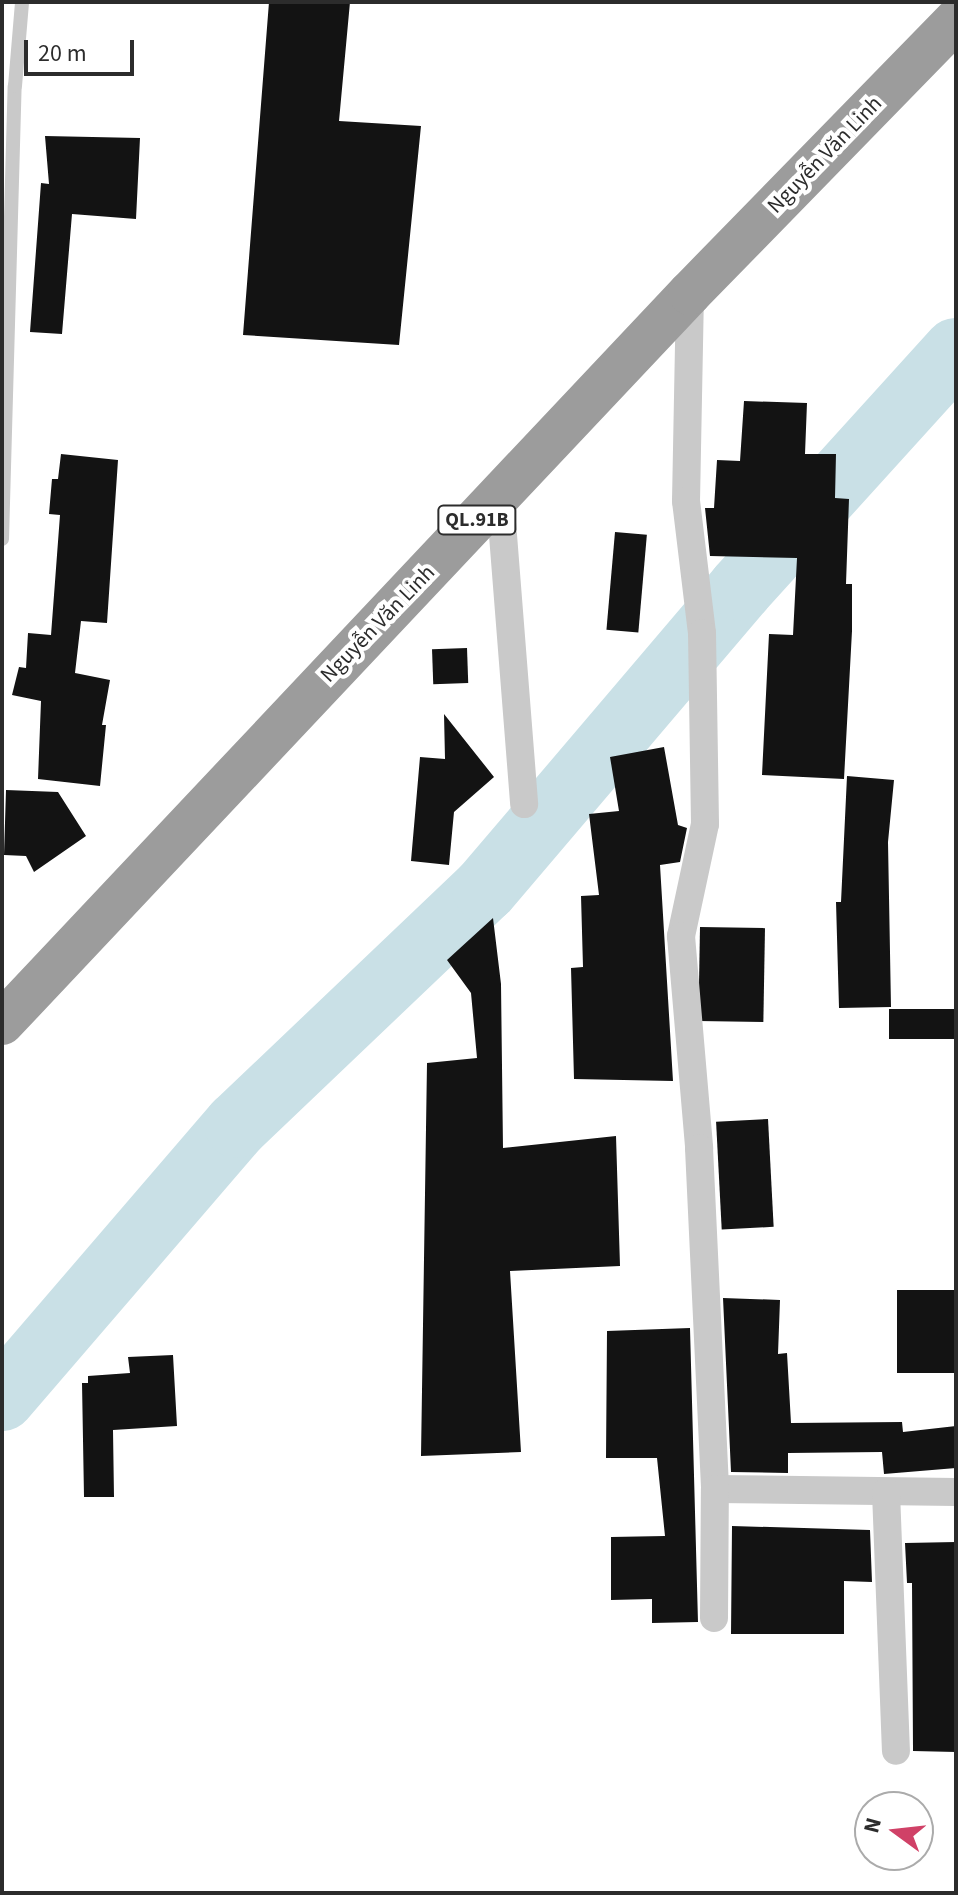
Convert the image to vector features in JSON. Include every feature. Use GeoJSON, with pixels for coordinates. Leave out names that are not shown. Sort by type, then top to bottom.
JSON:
{"type":"FeatureCollection","features":[{"type":"Feature","properties":{"kind":"highway","name":"Nguyễn Văn Linh"},"geometry":{"type":"LineString","coordinates":[[2,1023],[690,293],[956,20]]}},
{"type":"Feature","properties":{"kind":"street"},"geometry":{"type":"LineString","coordinates":[[690,293],[686,501],[702,633],[705,824],[681,936],[699,1148],[715,1489],[714,1618]]}},
{"type":"Feature","properties":{"kind":"street"},"geometry":{"type":"LineString","coordinates":[[500,497],[524,804]]}},
{"type":"Feature","properties":{"kind":"street"},"geometry":{"type":"LineString","coordinates":[[715,1489],[956,1492]]}},
{"type":"Feature","properties":{"kind":"street"},"geometry":{"type":"LineString","coordinates":[[886,1492],[896,1751]]}},
{"type":"Feature","properties":{"kind":"lane"},"geometry":{"type":"LineString","coordinates":[[2,539],[15,86],[22,2]]}},
{"type":"Feature","properties":{"kind":"building"},"geometry":{"type":"Polygon","coordinates":[[[269,2],[350,2],[339,121],[421,126],[399,345],[243,335],[269,2]]]}},
{"type":"Feature","properties":{"kind":"building"},"geometry":{"type":"Polygon","coordinates":[[[45,136],[140,138],[136,219],[72,214],[62,334],[30,332],[41,183],[49,184],[45,136]]]}},
{"type":"Feature","properties":{"kind":"building"},"geometry":{"type":"Polygon","coordinates":[[[744,401],[807,403],[805,454],[836,454],[835,498],[849,499],[846,584],[852,584],[852,631],[844,779],[762,775],[769,634],[793,635],[797,558],[710,556],[705,508],[714,508],[717,460],[740,461],[744,401]]]}},
{"type":"Feature","properties":{"kind":"building"},"geometry":{"type":"Polygon","coordinates":[[[61,454],[118,460],[107,623],[81,621],[75,673],[110,680],[102,725],[106,725],[100,786],[38,779],[41,701],[12,695],[19,667],[26,668],[28,633],[51,635],[60,515],[49,514],[52,479],[58,479],[61,454]]]}},
{"type":"Feature","properties":{"kind":"building"},"geometry":{"type":"Polygon","coordinates":[[[615,532],[647,535],[638,632],[606,630],[615,532]]]}},
{"type":"Feature","properties":{"kind":"building"},"geometry":{"type":"Polygon","coordinates":[[[467,648],[468,683],[433,684],[432,649],[467,648]]]}},
{"type":"Feature","properties":{"kind":"building"},"geometry":{"type":"Polygon","coordinates":[[[444,714],[494,777],[454,812],[449,865],[411,861],[420,757],[445,759],[444,714]]]}},
{"type":"Feature","properties":{"kind":"building"},"geometry":{"type":"Polygon","coordinates":[[[664,747],[678,825],[687,828],[680,862],[660,865],[673,1081],[574,1079],[571,968],[583,967],[581,896],[599,895],[589,814],[619,811],[610,757],[664,747]]]}},
{"type":"Feature","properties":{"kind":"building"},"geometry":{"type":"Polygon","coordinates":[[[847,776],[894,780],[888,842],[891,1007],[839,1008],[836,902],[841,902],[847,776]]]}},
{"type":"Feature","properties":{"kind":"building"},"geometry":{"type":"Polygon","coordinates":[[[6,790],[58,792],[86,836],[34,872],[26,856],[4,855],[6,790]]]}},
{"type":"Feature","properties":{"kind":"building"},"geometry":{"type":"Polygon","coordinates":[[[493,918],[501,984],[503,1148],[616,1136],[620,1266],[510,1271],[521,1452],[421,1456],[427,1063],[477,1058],[471,993],[447,960],[493,918]]]}},
{"type":"Feature","properties":{"kind":"building"},"geometry":{"type":"Polygon","coordinates":[[[700,927],[765,928],[763,1022],[698,1021],[700,927]]]}},
{"type":"Feature","properties":{"kind":"building"},"geometry":{"type":"Polygon","coordinates":[[[889,1009],[956,1009],[956,1039],[889,1039],[889,1009]]]}},
{"type":"Feature","properties":{"kind":"building"},"geometry":{"type":"Polygon","coordinates":[[[768,1119],[774,1227],[722,1230],[716,1122],[768,1119]]]}},
{"type":"Feature","properties":{"kind":"building"},"geometry":{"type":"Polygon","coordinates":[[[897,1290],[956,1290],[956,1373],[897,1373],[897,1290]]]}},
{"type":"Feature","properties":{"kind":"building"},"geometry":{"type":"Polygon","coordinates":[[[723,1298],[780,1300],[778,1354],[787,1353],[791,1423],[902,1422],[903,1432],[956,1426],[956,1468],[884,1474],[882,1452],[788,1453],[788,1473],[731,1472],[723,1298]]]}},
{"type":"Feature","properties":{"kind":"building"},"geometry":{"type":"Polygon","coordinates":[[[690,1328],[698,1622],[652,1623],[652,1599],[611,1600],[611,1537],[665,1536],[657,1458],[606,1458],[607,1331],[690,1328]]]}},
{"type":"Feature","properties":{"kind":"building"},"geometry":{"type":"Polygon","coordinates":[[[173,1355],[177,1426],[113,1430],[114,1497],[84,1497],[82,1383],[88,1383],[88,1376],[130,1373],[128,1357],[173,1355]]]}},
{"type":"Feature","properties":{"kind":"building"},"geometry":{"type":"Polygon","coordinates":[[[732,1526],[870,1530],[872,1582],[844,1581],[844,1634],[731,1634],[732,1526]]]}},
{"type":"Feature","properties":{"kind":"building"},"geometry":{"type":"Polygon","coordinates":[[[956,1542],[956,1752],[913,1751],[912,1583],[907,1583],[905,1543],[956,1542]]]}},
{"type":"Feature","properties":{"kind":"waterway"},"geometry":{"type":"LineString","coordinates":[[2,1398],[237,1125],[485,889],[741,588],[956,351]]}}]}
